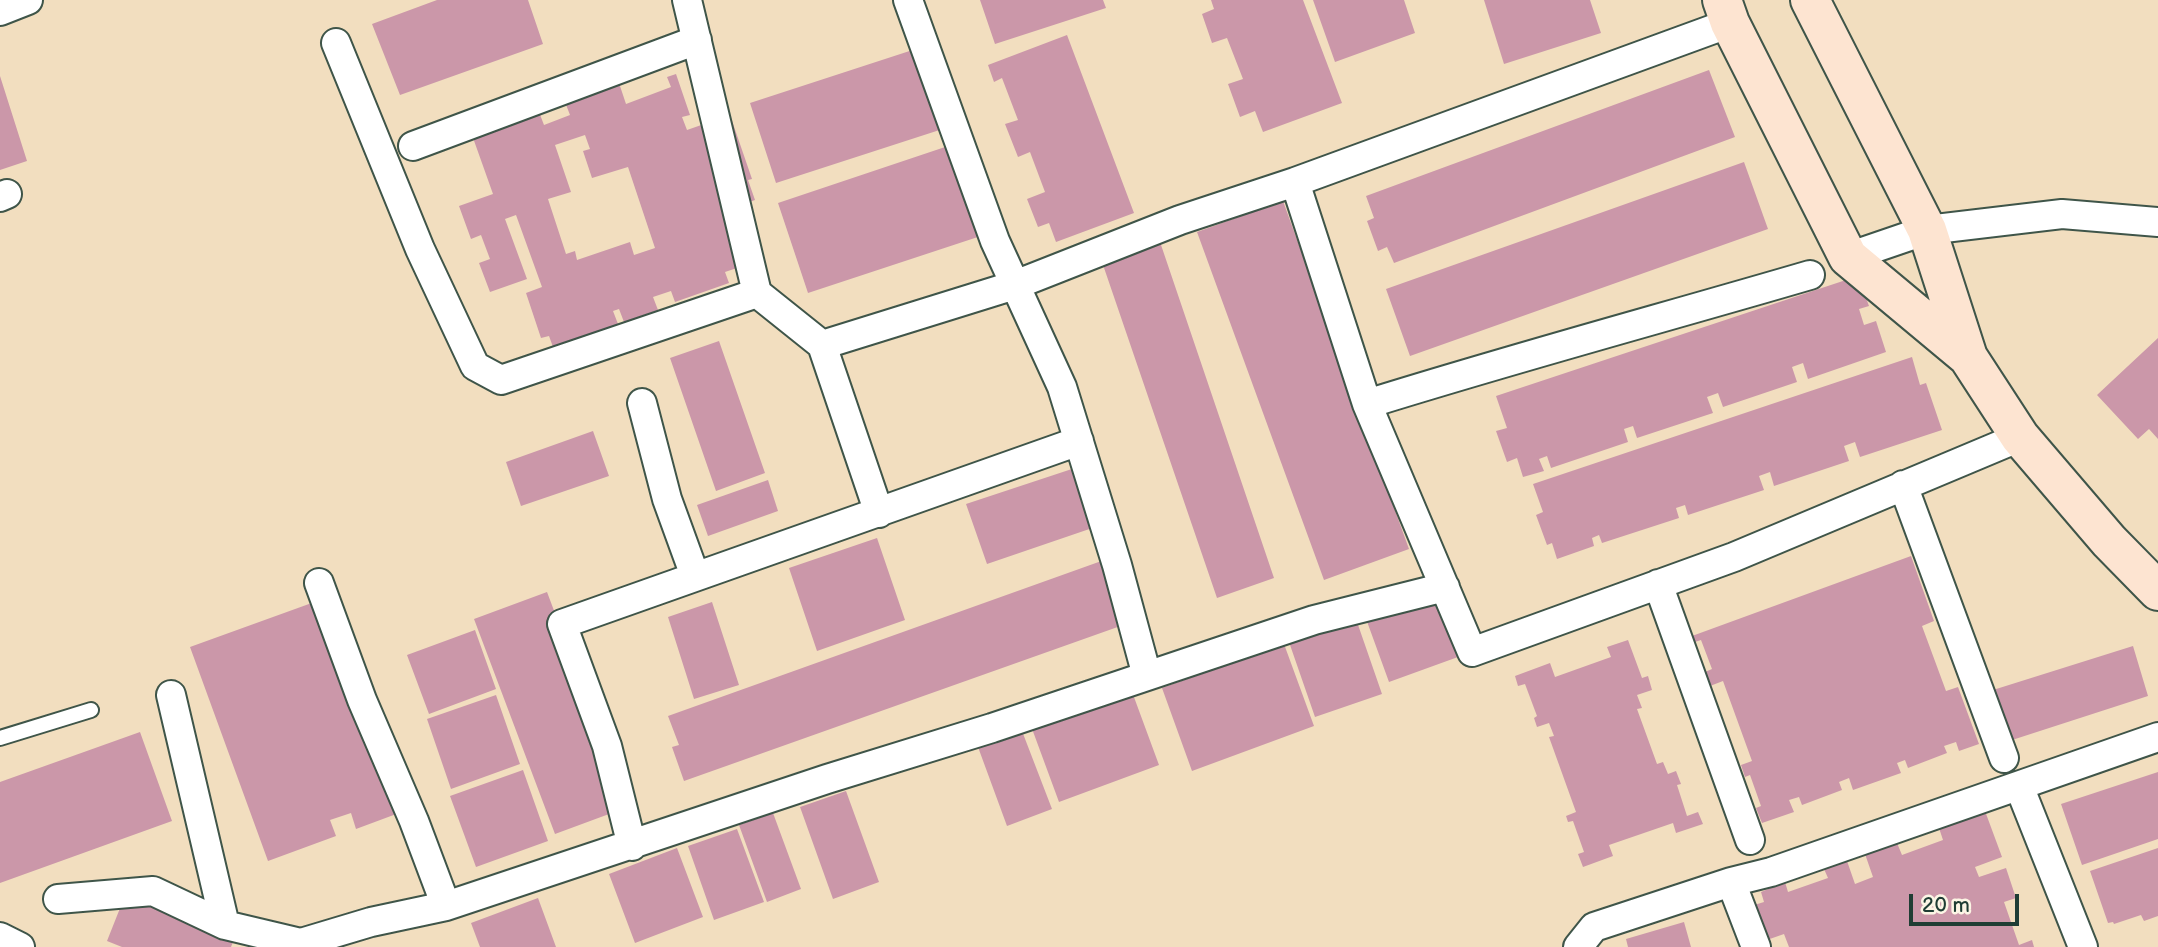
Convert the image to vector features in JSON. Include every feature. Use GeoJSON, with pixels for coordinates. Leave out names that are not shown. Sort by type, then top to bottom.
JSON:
{"type":"FeatureCollection","features":[{"type":"Feature","properties":{"kind":"main road"},"geometry":{"type":"LineString","coordinates":[[1810,0],[1927,230],[1968,356],[2020,437],[2109,541],[2158,591]]}},
{"type":"Feature","properties":{"kind":"main road"},"geometry":{"type":"LineString","coordinates":[[1726,11],[1848,257],[1968,356]]}},
{"type":"Feature","properties":{"kind":"street"},"geometry":{"type":"LineString","coordinates":[[0,11],[28,0]]}},
{"type":"Feature","properties":{"kind":"street"},"geometry":{"type":"LineString","coordinates":[[687,0],[757,293],[822,345],[879,513]]}},
{"type":"Feature","properties":{"kind":"street"},"geometry":{"type":"LineString","coordinates":[[908,0],[990,228],[1062,387],[1117,565],[1147,676]]}},
{"type":"Feature","properties":{"kind":"street"},"geometry":{"type":"LineString","coordinates":[[822,345],[1015,285],[1180,220],[1295,182],[1726,11]]}},
{"type":"Feature","properties":{"kind":"street"},"geometry":{"type":"LineString","coordinates":[[413,146],[697,40]]}},
{"type":"Feature","properties":{"kind":"street"},"geometry":{"type":"LineString","coordinates":[[336,43],[420,249],[475,366],[501,380],[757,293]]}},
{"type":"Feature","properties":{"kind":"street"},"geometry":{"type":"LineString","coordinates":[[1295,182],[1367,404],[1472,652],[1734,557],[2020,437]]}},
{"type":"Feature","properties":{"kind":"street"},"geometry":{"type":"LineString","coordinates":[[1848,257],[1927,230],[2062,214],[2158,222]]}},
{"type":"Feature","properties":{"kind":"street"},"geometry":{"type":"LineString","coordinates":[[1367,404],[1494,364],[1810,275]]}},
{"type":"Feature","properties":{"kind":"street"},"geometry":{"type":"LineString","coordinates":[[642,403],[667,499],[695,576]]}},
{"type":"Feature","properties":{"kind":"street"},"geometry":{"type":"LineString","coordinates":[[632,846],[607,746],[562,624],[1079,441]]}},
{"type":"Feature","properties":{"kind":"street"},"geometry":{"type":"LineString","coordinates":[[1903,485],[2004,758]]}},
{"type":"Feature","properties":{"kind":"street"},"geometry":{"type":"LineString","coordinates":[[319,583],[362,700],[414,821],[446,906]]}},
{"type":"Feature","properties":{"kind":"street"},"geometry":{"type":"LineString","coordinates":[[1658,584],[1750,840]]}},
{"type":"Feature","properties":{"kind":"street"},"geometry":{"type":"LineString","coordinates":[[58,900],[153,891],[225,925],[300,943],[371,922],[446,906],[1314,620],[1445,587]]}},
{"type":"Feature","properties":{"kind":"street"},"geometry":{"type":"LineString","coordinates":[[171,695],[225,925]]}},
{"type":"Feature","properties":{"kind":"street"},"geometry":{"type":"LineString","coordinates":[[1578,947],[1594,927],[1731,882],[1771,872],[2158,737]]}},
{"type":"Feature","properties":{"kind":"street"},"geometry":{"type":"LineString","coordinates":[[2019,786],[2083,947]]}},
{"type":"Feature","properties":{"kind":"street"},"geometry":{"type":"LineString","coordinates":[[1731,882],[1756,947]]}},
{"type":"Feature","properties":{"kind":"street"},"geometry":{"type":"LineString","coordinates":[[0,937],[20,947]]}},
{"type":"Feature","properties":{"kind":"lane"},"geometry":{"type":"LineString","coordinates":[[0,737],[91,710]]}},
{"type":"Feature","properties":{"kind":"building"},"geometry":{"type":"Polygon","coordinates":[[[437,0],[528,0],[543,44],[400,95],[372,24],[437,0]]]}},
{"type":"Feature","properties":{"kind":"building"},"geometry":{"type":"Polygon","coordinates":[[[980,0],[1103,0],[1106,8],[995,44],[980,0]]]}},
{"type":"Feature","properties":{"kind":"building"},"geometry":{"type":"Polygon","coordinates":[[[1211,0],[1303,0],[1342,103],[1263,132],[1255,111],[1240,117],[1228,84],[1243,79],[1227,38],[1212,43],[1202,14],[1214,9],[1211,0]]]}},
{"type":"Feature","properties":{"kind":"building"},"geometry":{"type":"Polygon","coordinates":[[[1313,0],[1404,0],[1415,33],[1335,62],[1313,0]]]}},
{"type":"Feature","properties":{"kind":"building"},"geometry":{"type":"Polygon","coordinates":[[[1484,0],[1590,0],[1601,33],[1504,64],[1484,0]]]}},
{"type":"Feature","properties":{"kind":"building"},"geometry":{"type":"Polygon","coordinates":[[[1067,35],[1134,213],[1056,242],[1049,223],[1038,227],[1027,199],[1045,192],[1030,152],[1018,157],[1005,124],[1018,120],[1002,78],[994,82],[988,65],[1067,35]]]}},
{"type":"Feature","properties":{"kind":"building"},"geometry":{"type":"Polygon","coordinates":[[[928,45],[955,125],[776,183],[750,103],[928,45]]]}},
{"type":"Feature","properties":{"kind":"building"},"geometry":{"type":"Polygon","coordinates":[[[1709,70],[1735,137],[1394,263],[1387,247],[1378,251],[1367,221],[1374,218],[1366,196],[1709,70]]]}},
{"type":"Feature","properties":{"kind":"building"},"geometry":{"type":"Polygon","coordinates":[[[676,74],[690,115],[682,117],[687,130],[730,115],[752,179],[748,180],[755,200],[723,211],[743,266],[725,272],[729,283],[675,302],[671,291],[653,297],[658,310],[624,322],[619,309],[613,311],[618,324],[553,347],[549,336],[541,338],[526,293],[542,287],[516,215],[505,219],[527,279],[490,292],[479,263],[490,259],[481,235],[471,239],[459,206],[493,194],[472,135],[539,112],[544,125],[570,115],[565,102],[619,83],[626,104],[671,87],[667,77],[676,74]],[[585,135],[555,145],[571,192],[548,199],[566,254],[575,251],[577,260],[630,242],[634,255],[655,248],[628,167],[592,178],[583,151],[590,149],[585,135]]]}},
{"type":"Feature","properties":{"kind":"building"},"geometry":{"type":"Polygon","coordinates":[[[0,76],[27,161],[0,170],[0,76]]]}},
{"type":"Feature","properties":{"kind":"building"},"geometry":{"type":"Polygon","coordinates":[[[963,141],[993,232],[808,293],[778,203],[963,141]]]}},
{"type":"Feature","properties":{"kind":"building"},"geometry":{"type":"Polygon","coordinates":[[[1744,162],[1768,229],[1410,356],[1386,289],[1744,162]]]}},
{"type":"Feature","properties":{"kind":"building"},"geometry":{"type":"Polygon","coordinates":[[[1283,201],[1409,549],[1324,580],[1197,232],[1283,201]]]}},
{"type":"Feature","properties":{"kind":"building"},"geometry":{"type":"Polygon","coordinates":[[[1159,239],[1274,578],[1217,598],[1101,259],[1159,239]]]}},
{"type":"Feature","properties":{"kind":"building"},"geometry":{"type":"Polygon","coordinates":[[[1858,276],[1869,306],[1859,309],[1864,325],[1876,321],[1886,352],[1808,379],[1803,363],[1792,367],[1797,382],[1723,407],[1718,393],[1707,397],[1713,413],[1637,438],[1633,426],[1624,429],[1628,442],[1551,468],[1547,456],[1539,459],[1544,471],[1523,477],[1517,458],[1507,462],[1496,431],[1507,428],[1496,396],[1858,276]]]}},
{"type":"Feature","properties":{"kind":"building"},"geometry":{"type":"Polygon","coordinates":[[[2158,338],[2158,439],[2149,429],[2138,439],[2097,395],[2158,338]]]}},
{"type":"Feature","properties":{"kind":"building"},"geometry":{"type":"Polygon","coordinates":[[[719,341],[765,473],[716,491],[670,358],[719,341]]]}},
{"type":"Feature","properties":{"kind":"building"},"geometry":{"type":"Polygon","coordinates":[[[1912,357],[1920,385],[1926,383],[1942,430],[1860,457],[1855,442],[1844,446],[1849,461],[1774,486],[1770,472],[1759,476],[1764,490],[1688,515],[1685,505],[1676,508],[1679,518],[1602,543],[1599,535],[1592,538],[1594,546],[1557,559],[1552,543],[1547,545],[1536,515],[1543,512],[1533,484],[1912,357]]]}},
{"type":"Feature","properties":{"kind":"building"},"geometry":{"type":"Polygon","coordinates":[[[593,431],[609,476],[521,506],[506,462],[593,431]]]}},
{"type":"Feature","properties":{"kind":"building"},"geometry":{"type":"Polygon","coordinates":[[[1087,464],[1107,523],[987,564],[966,504],[1087,464]]]}},
{"type":"Feature","properties":{"kind":"building"},"geometry":{"type":"Polygon","coordinates":[[[768,480],[778,511],[708,536],[697,505],[768,480]]]}},
{"type":"Feature","properties":{"kind":"building"},"geometry":{"type":"Polygon","coordinates":[[[877,538],[905,620],[817,651],[789,568],[877,538]]]}},
{"type":"Feature","properties":{"kind":"building"},"geometry":{"type":"Polygon","coordinates":[[[1121,554],[1143,618],[684,781],[672,747],[679,745],[668,716],[1121,554]]]}},
{"type":"Feature","properties":{"kind":"building"},"geometry":{"type":"Polygon","coordinates":[[[1911,556],[1934,621],[1922,626],[1946,691],[1958,687],[1979,744],[1959,751],[1956,742],[1944,746],[1947,753],[1908,768],[1905,760],[1897,763],[1901,773],[1853,790],[1849,778],[1839,782],[1842,790],[1802,805],[1799,797],[1789,800],[1794,812],[1762,823],[1756,808],[1761,806],[1750,775],[1745,777],[1741,765],[1752,761],[1723,681],[1710,686],[1705,672],[1712,669],[1701,640],[1695,642],[1692,636],[1911,556]]]}},
{"type":"Feature","properties":{"kind":"building"},"geometry":{"type":"Polygon","coordinates":[[[1445,587],[1469,653],[1389,682],[1365,616],[1445,587]]]}},
{"type":"Feature","properties":{"kind":"building"},"geometry":{"type":"Polygon","coordinates":[[[547,592],[628,807],[555,834],[474,619],[547,592]]]}},
{"type":"Feature","properties":{"kind":"building"},"geometry":{"type":"Polygon","coordinates":[[[320,600],[399,813],[356,829],[351,813],[330,820],[336,836],[268,861],[190,647],[320,600]]]}},
{"type":"Feature","properties":{"kind":"building"},"geometry":{"type":"Polygon","coordinates":[[[712,602],[739,685],[694,699],[668,617],[712,602]]]}},
{"type":"Feature","properties":{"kind":"building"},"geometry":{"type":"Polygon","coordinates":[[[1356,619],[1382,694],[1315,717],[1289,642],[1356,619]]]}},
{"type":"Feature","properties":{"kind":"building"},"geometry":{"type":"Polygon","coordinates":[[[475,630],[496,689],[429,714],[407,655],[475,630]]]}},
{"type":"Feature","properties":{"kind":"building"},"geometry":{"type":"Polygon","coordinates":[[[1628,640],[1642,678],[1648,676],[1652,690],[1637,695],[1642,708],[1637,709],[1657,764],[1663,762],[1668,774],[1676,771],[1681,784],[1677,785],[1687,816],[1698,812],[1703,824],[1676,833],[1673,823],[1609,845],[1613,856],[1583,867],[1578,854],[1584,852],[1573,821],[1568,822],[1566,816],[1576,812],[1549,737],[1554,736],[1549,723],[1537,727],[1534,718],[1537,716],[1525,684],[1518,686],[1515,676],[1550,663],[1555,677],[1611,657],[1607,647],[1628,640]]]}},
{"type":"Feature","properties":{"kind":"building"},"geometry":{"type":"Polygon","coordinates":[[[1284,644],[1314,726],[1192,771],[1162,688],[1284,644]]]}},
{"type":"Feature","properties":{"kind":"building"},"geometry":{"type":"Polygon","coordinates":[[[2133,646],[2148,696],[2009,741],[1993,690],[2133,646]]]}},
{"type":"Feature","properties":{"kind":"building"},"geometry":{"type":"Polygon","coordinates":[[[1131,689],[1159,765],[1059,802],[1031,726],[1131,689]]]}},
{"type":"Feature","properties":{"kind":"building"},"geometry":{"type":"Polygon","coordinates":[[[496,695],[520,764],[451,789],[427,719],[496,695]]]}},
{"type":"Feature","properties":{"kind":"building"},"geometry":{"type":"Polygon","coordinates":[[[1022,731],[1052,809],[1007,826],[978,747],[1022,731]]]}},
{"type":"Feature","properties":{"kind":"building"},"geometry":{"type":"Polygon","coordinates":[[[140,732],[172,821],[0,883],[0,782],[140,732]]]}},
{"type":"Feature","properties":{"kind":"building"},"geometry":{"type":"Polygon","coordinates":[[[523,770],[548,841],[476,867],[450,796],[523,770]]]}},
{"type":"Feature","properties":{"kind":"building"},"geometry":{"type":"Polygon","coordinates":[[[2158,772],[2158,839],[2082,865],[2061,804],[2158,772]]]}},
{"type":"Feature","properties":{"kind":"building"},"geometry":{"type":"Polygon","coordinates":[[[846,791],[879,882],[833,899],[800,807],[846,791]]]}},
{"type":"Feature","properties":{"kind":"building"},"geometry":{"type":"Polygon","coordinates":[[[1985,811],[2002,857],[1975,867],[1979,877],[2006,868],[2016,898],[2004,902],[2019,945],[2032,940],[2034,947],[1789,947],[1784,934],[1764,941],[1751,906],[1764,902],[1761,892],[1785,882],[1788,892],[1828,878],[1824,869],[1847,861],[1855,884],[1873,877],[1865,854],[1897,843],[1902,855],[1943,840],[1939,828],[1985,811]]]}},
{"type":"Feature","properties":{"kind":"building"},"geometry":{"type":"Polygon","coordinates":[[[773,813],[801,889],[767,902],[739,825],[773,813]]]}},
{"type":"Feature","properties":{"kind":"building"},"geometry":{"type":"Polygon","coordinates":[[[737,829],[764,902],[714,920],[688,846],[737,829]]]}},
{"type":"Feature","properties":{"kind":"building"},"geometry":{"type":"Polygon","coordinates":[[[677,848],[703,917],[635,943],[609,874],[677,848]]]}},
{"type":"Feature","properties":{"kind":"building"},"geometry":{"type":"Polygon","coordinates":[[[2158,848],[2158,916],[2144,921],[2141,915],[2114,924],[2108,923],[2090,871],[2158,848]]]}},
{"type":"Feature","properties":{"kind":"building"},"geometry":{"type":"Polygon","coordinates":[[[128,888],[237,932],[231,947],[122,947],[107,941],[128,888]]]}},
{"type":"Feature","properties":{"kind":"building"},"geometry":{"type":"Polygon","coordinates":[[[538,898],[556,947],[480,947],[471,923],[538,898]]]}},
{"type":"Feature","properties":{"kind":"building"},"geometry":{"type":"Polygon","coordinates":[[[1684,922],[1691,947],[1628,947],[1626,939],[1684,922]]]}}]}
